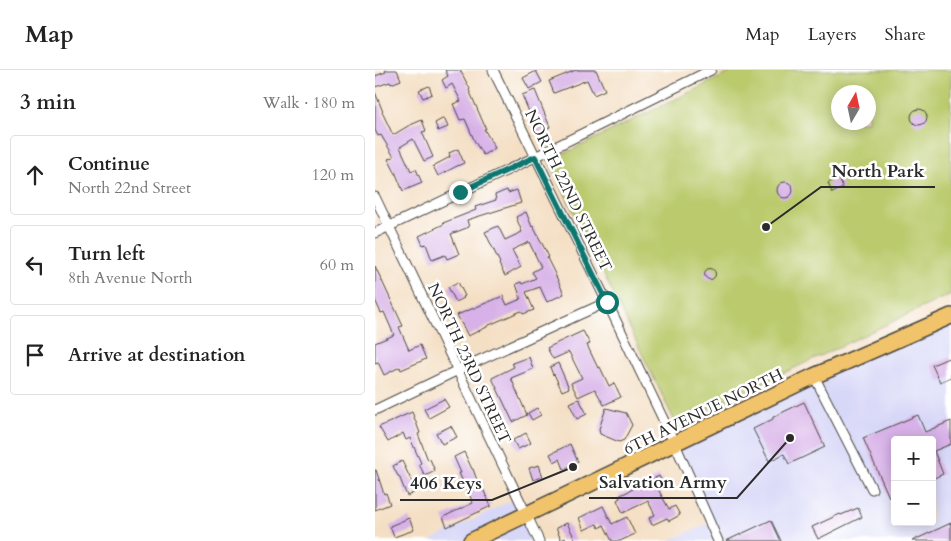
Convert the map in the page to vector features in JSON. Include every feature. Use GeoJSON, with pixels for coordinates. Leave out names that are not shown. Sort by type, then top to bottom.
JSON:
{"type":"FeatureCollection","features":[{"type":"Feature","properties":{"kind":"main road","name":"6TH AVENUE NORTH"},"geometry":{"type":"LineString","coordinates":[[471,541],[814,376],[951,316]]}},
{"type":"Feature","properties":{"kind":"street","name":"NORTH 22ND STREET"},"geometry":{"type":"LineString","coordinates":[[493,70],[675,444],[718,541]]}},
{"type":"Feature","properties":{"kind":"street"},"geometry":{"type":"LineString","coordinates":[[375,233],[711,70]]}},
{"type":"Feature","properties":{"kind":"street","name":"NORTH 23RD STREET"},"geometry":{"type":"LineString","coordinates":[[375,198],[539,541]]}},
{"type":"Feature","properties":{"kind":"street"},"geometry":{"type":"LineString","coordinates":[[375,410],[457,370],[607,302]]}},
{"type":"Feature","properties":{"kind":"street"},"geometry":{"type":"LineString","coordinates":[[814,376],[872,490]]}},
{"type":"Feature","properties":{"kind":"shaded area"},"geometry":{"type":"Polygon","coordinates":[[[951,317],[951,541],[668,541],[710,523],[675,444],[951,317]]]}},
{"type":"Feature","properties":{"kind":"shaded area"},"geometry":{"type":"Polygon","coordinates":[[[518,497],[539,541],[430,541],[518,497]]]}},
{"type":"Feature","properties":{"kind":"green space"},"geometry":{"type":"Polygon","coordinates":[[[735,70],[951,70],[951,294],[676,424],[549,161],[735,70]]]}},
{"type":"Feature","properties":{"kind":"building"},"geometry":{"type":"Polygon","coordinates":[[[385,70],[397,70],[401,80],[375,87],[375,76],[386,72],[385,70]]]}},
{"type":"Feature","properties":{"kind":"building"},"geometry":{"type":"Polygon","coordinates":[[[445,70],[460,70],[470,89],[486,129],[484,129],[495,148],[483,155],[465,119],[460,120],[453,104],[461,101],[452,84],[446,88],[442,80],[448,76],[445,70]]]}},
{"type":"Feature","properties":{"kind":"building"},"geometry":{"type":"Polygon","coordinates":[[[576,70],[596,70],[605,90],[594,95],[587,80],[554,93],[549,81],[576,70]]]}},
{"type":"Feature","properties":{"kind":"building"},"geometry":{"type":"Polygon","coordinates":[[[536,71],[542,82],[529,89],[523,78],[536,71]]]}},
{"type":"Feature","properties":{"kind":"building"},"geometry":{"type":"Polygon","coordinates":[[[429,86],[432,94],[423,98],[419,90],[429,86]]]}},
{"type":"Feature","properties":{"kind":"building"},"geometry":{"type":"Polygon","coordinates":[[[535,90],[550,127],[538,133],[522,95],[535,90]]]}},
{"type":"Feature","properties":{"kind":"building"},"geometry":{"type":"Polygon","coordinates":[[[375,92],[393,135],[422,120],[426,131],[422,132],[433,157],[424,161],[413,139],[400,147],[411,171],[416,169],[422,183],[403,191],[388,159],[394,157],[381,135],[378,136],[375,130],[375,92]]]}},
{"type":"Feature","properties":{"kind":"building"},"geometry":{"type":"Polygon","coordinates":[[[916,109],[922,109],[927,114],[925,123],[916,125],[911,120],[911,114],[916,109]]]}},
{"type":"Feature","properties":{"kind":"building"},"geometry":{"type":"Polygon","coordinates":[[[444,118],[448,127],[438,131],[435,123],[444,118]]]}},
{"type":"Feature","properties":{"kind":"building"},"geometry":{"type":"Polygon","coordinates":[[[458,149],[464,163],[438,176],[433,166],[450,157],[449,153],[458,149]]]}},
{"type":"Feature","properties":{"kind":"building"},"geometry":{"type":"Polygon","coordinates":[[[839,178],[843,188],[832,193],[828,183],[839,178]]]}},
{"type":"Feature","properties":{"kind":"building"},"geometry":{"type":"Polygon","coordinates":[[[782,182],[788,182],[793,187],[791,196],[782,198],[777,193],[777,187],[782,182]]]}},
{"type":"Feature","properties":{"kind":"building"},"geometry":{"type":"Polygon","coordinates":[[[507,190],[508,193],[517,190],[521,203],[467,220],[469,227],[451,234],[459,254],[447,259],[445,255],[432,260],[426,244],[423,245],[419,236],[443,223],[476,210],[475,207],[496,200],[495,195],[507,190]]]}},
{"type":"Feature","properties":{"kind":"building"},"geometry":{"type":"Polygon","coordinates":[[[526,212],[549,257],[547,258],[564,294],[547,302],[540,287],[526,292],[534,310],[523,314],[521,311],[468,336],[457,315],[503,296],[507,305],[521,299],[516,284],[521,282],[522,284],[536,278],[532,272],[541,267],[529,242],[512,250],[521,267],[505,276],[485,232],[498,226],[505,240],[522,232],[516,217],[526,212]]]}},
{"type":"Feature","properties":{"kind":"building"},"geometry":{"type":"Polygon","coordinates":[[[375,266],[403,326],[399,327],[409,350],[420,345],[426,359],[401,370],[400,367],[384,375],[378,362],[375,363],[375,343],[394,335],[384,312],[381,313],[375,300],[375,266]]]}},
{"type":"Feature","properties":{"kind":"building"},"geometry":{"type":"Polygon","coordinates":[[[708,269],[712,269],[715,274],[714,278],[708,279],[705,276],[705,272],[708,269]]]}},
{"type":"Feature","properties":{"kind":"building"},"geometry":{"type":"Polygon","coordinates":[[[458,282],[465,296],[456,302],[448,287],[458,282]]]}},
{"type":"Feature","properties":{"kind":"building"},"geometry":{"type":"Polygon","coordinates":[[[583,331],[590,344],[587,345],[598,368],[600,367],[609,386],[614,383],[621,397],[604,405],[595,389],[578,397],[571,383],[582,378],[569,352],[553,359],[547,348],[583,331]]]}},
{"type":"Feature","properties":{"kind":"building"},"geometry":{"type":"Polygon","coordinates":[[[529,357],[533,369],[511,378],[527,415],[513,422],[492,378],[514,367],[512,363],[529,357]]]}},
{"type":"Feature","properties":{"kind":"building"},"geometry":{"type":"Polygon","coordinates":[[[951,357],[951,377],[940,382],[932,365],[951,357]]]}},
{"type":"Feature","properties":{"kind":"building"},"geometry":{"type":"Polygon","coordinates":[[[558,363],[569,388],[562,391],[550,367],[558,363]]]}},
{"type":"Feature","properties":{"kind":"building"},"geometry":{"type":"Polygon","coordinates":[[[444,399],[449,407],[429,418],[424,409],[444,399]]]}},
{"type":"Feature","properties":{"kind":"building"},"geometry":{"type":"Polygon","coordinates":[[[579,399],[587,414],[577,419],[569,403],[579,399]]]}},
{"type":"Feature","properties":{"kind":"building"},"geometry":{"type":"Polygon","coordinates":[[[804,402],[825,447],[789,464],[784,454],[769,461],[753,429],[804,402]]]}},
{"type":"Feature","properties":{"kind":"building"},"geometry":{"type":"Polygon","coordinates":[[[537,408],[541,415],[532,420],[528,413],[537,408]]]}},
{"type":"Feature","properties":{"kind":"building"},"geometry":{"type":"Polygon","coordinates":[[[606,408],[626,413],[632,425],[624,440],[619,442],[600,434],[599,429],[606,408]]]}},
{"type":"Feature","properties":{"kind":"building"},"geometry":{"type":"Polygon","coordinates":[[[412,412],[428,460],[430,459],[435,471],[425,476],[410,438],[406,440],[403,433],[388,442],[379,427],[412,412]]]}},
{"type":"Feature","properties":{"kind":"building"},"geometry":{"type":"Polygon","coordinates":[[[918,415],[925,432],[951,421],[951,444],[936,450],[936,436],[891,436],[891,496],[889,497],[863,438],[918,415]]]}},
{"type":"Feature","properties":{"kind":"building"},"geometry":{"type":"Polygon","coordinates":[[[451,426],[457,437],[442,444],[436,433],[451,426]]]}},
{"type":"Feature","properties":{"kind":"building"},"geometry":{"type":"Polygon","coordinates":[[[526,433],[531,443],[518,449],[513,440],[526,433]]]}},
{"type":"Feature","properties":{"kind":"building"},"geometry":{"type":"Polygon","coordinates":[[[570,444],[578,462],[564,469],[560,459],[554,462],[550,454],[570,444]]]}},
{"type":"Feature","properties":{"kind":"building"},"geometry":{"type":"Polygon","coordinates":[[[464,452],[491,506],[447,527],[443,517],[473,503],[454,457],[464,452]]]}},
{"type":"Feature","properties":{"kind":"building"},"geometry":{"type":"Polygon","coordinates":[[[936,456],[943,474],[936,477],[936,456]]]}},
{"type":"Feature","properties":{"kind":"building"},"geometry":{"type":"Polygon","coordinates":[[[402,461],[412,482],[416,481],[420,490],[407,496],[393,466],[402,461]]]}},
{"type":"Feature","properties":{"kind":"building"},"geometry":{"type":"Polygon","coordinates":[[[539,465],[543,477],[533,480],[529,468],[539,465]]]}},
{"type":"Feature","properties":{"kind":"building"},"geometry":{"type":"Polygon","coordinates":[[[375,470],[390,504],[375,510],[375,470]]]}},
{"type":"Feature","properties":{"kind":"building"},"geometry":{"type":"Polygon","coordinates":[[[659,476],[664,486],[658,489],[669,509],[675,506],[680,515],[669,521],[667,518],[652,525],[649,518],[655,515],[648,501],[623,513],[617,500],[620,498],[619,496],[659,476]]]}},
{"type":"Feature","properties":{"kind":"building"},"geometry":{"type":"Polygon","coordinates":[[[603,506],[612,524],[627,517],[635,534],[620,541],[612,541],[604,525],[599,528],[597,524],[584,530],[579,518],[603,506]]]}},
{"type":"Feature","properties":{"kind":"building"},"geometry":{"type":"Polygon","coordinates":[[[858,508],[862,517],[818,539],[812,527],[858,508]]]}},
{"type":"Feature","properties":{"kind":"building"},"geometry":{"type":"Polygon","coordinates":[[[409,518],[414,530],[394,537],[390,526],[409,518]]]}},
{"type":"Feature","properties":{"kind":"building"},"geometry":{"type":"Polygon","coordinates":[[[771,520],[781,541],[726,541],[771,520]]]}},
{"type":"Feature","properties":{"kind":"building"},"geometry":{"type":"Polygon","coordinates":[[[567,523],[576,541],[566,541],[565,538],[561,540],[556,528],[567,523]]]}},
{"type":"Feature","properties":{"kind":"building"},"geometry":{"type":"Polygon","coordinates":[[[951,523],[951,541],[912,541],[951,523]]]}},
{"type":"Feature","properties":{"kind":"place","name":"North Park"},"geometry":{"type":"Point","coordinates":[766,227]}},
{"type":"Feature","properties":{"kind":"place","name":"Salvation Army"},"geometry":{"type":"Point","coordinates":[790,438]}},
{"type":"Feature","properties":{"kind":"place","name":"406 Keys"},"geometry":{"type":"Point","coordinates":[573,467]}},
{"type":"Feature","properties":{"kind":"route"},"geometry":{"type":"LineString","coordinates":[[460,192],[535,157],[607,302]]}}]}
